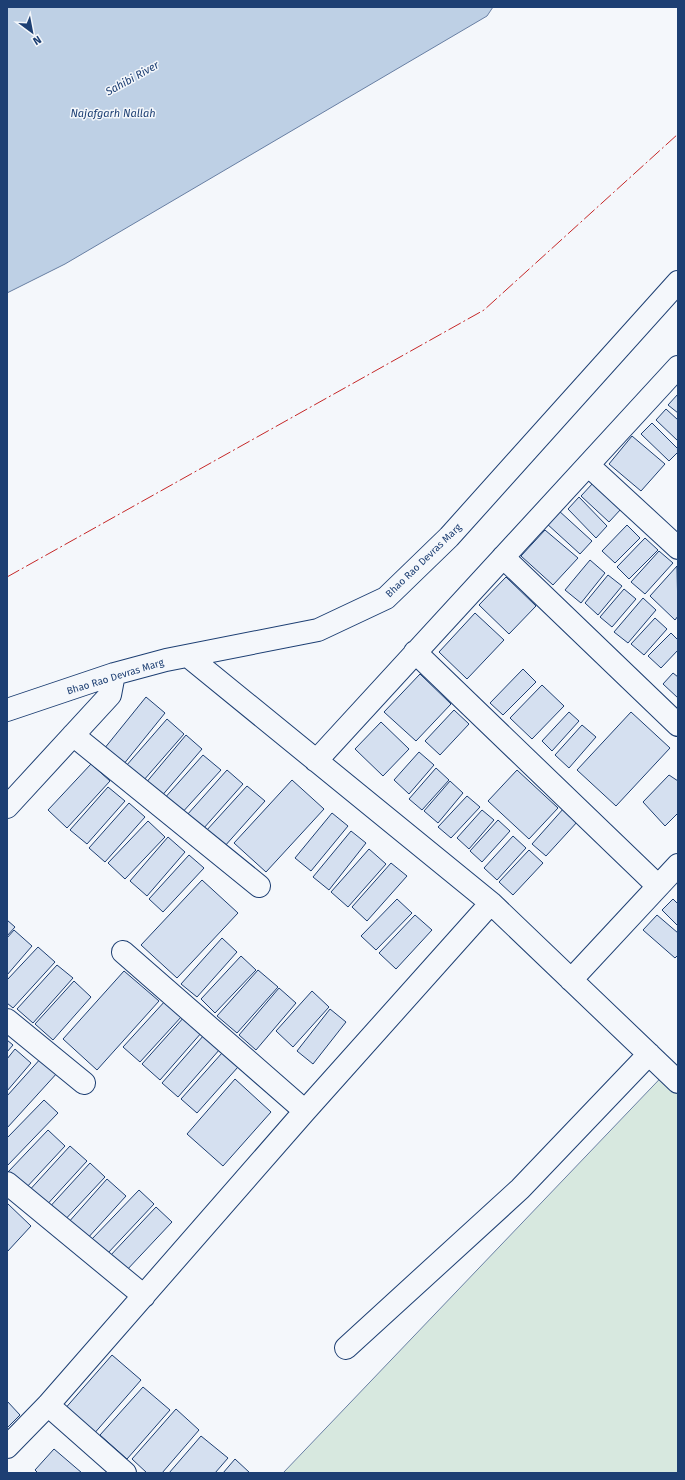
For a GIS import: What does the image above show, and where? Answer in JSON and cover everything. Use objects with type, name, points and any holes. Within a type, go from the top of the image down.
[{"type":"street","name":"Bhao Rao Devras Marg","points":[[7,710],[114,674],[166,660],[318,630],[386,598],[449,537],[678,282]]},
{"type":"street","points":[[316,760],[678,367]]},
{"type":"street","points":[[588,465],[678,548]]},
{"type":"street","points":[[503,557],[678,724]]},
{"type":"street","points":[[416,652],[658,886]]},
{"type":"street","points":[[188,656],[491,903],[649,1054],[676,1076]]},
{"type":"street","points":[[7,807],[110,695],[114,674]]},
{"type":"street","points":[[73,735],[259,886]]},
{"type":"street","points":[[571,980],[678,865]]},
{"type":"street","points":[[7,1447],[48,1404],[305,1111],[491,903]]},
{"type":"street","points":[[123,952],[305,1111]]},
{"type":"street","points":[[7,1020],[84,1083]]},
{"type":"street","points":[[346,1348],[520,1190],[649,1054]]},
{"type":"street","points":[[7,1183],[144,1296]]},
{"type":"street","points":[[48,1404],[114,1470]]},
{"type":"shaded area","points":[[674,1064],[678,1068],[678,1473],[283,1473]]},
{"type":"water","name":"Najafgarh Nallah","points":[[7,7],[493,7],[487,16],[65,264],[7,293]]},
{"type":"building","points":[[678,394],[678,413],[668,405]]},
{"type":"building","points":[[666,409],[678,420],[678,441],[656,420]]},
{"type":"building","points":[[652,423],[678,449],[678,452],[669,461],[641,434]]},
{"type":"building","points":[[632,436],[665,464],[641,491],[609,464]]},
{"type":"building","points":[[593,483],[621,509],[609,522],[581,496]]},
{"type":"building","points":[[579,497],[607,526],[596,538],[568,509]]},
{"type":"building","points":[[558,510],[592,541],[580,554],[546,523]]},
{"type":"building","points":[[627,525],[640,538],[615,563],[602,551]]},
{"type":"building","points":[[545,530],[578,558],[553,585],[521,556]]},
{"type":"building","points":[[645,538],[658,550],[629,579],[617,567]]},
{"type":"building","points":[[659,551],[673,563],[645,594],[631,582]]},
{"type":"building","points":[[590,560],[605,573],[581,603],[565,590]]},
{"type":"building","points":[[677,566],[678,616],[675,620],[650,596]]},
{"type":"building","points":[[608,575],[622,586],[598,615],[585,603]]},
{"type":"building","points":[[506,577],[536,606],[509,634],[479,605]]},
{"type":"building","points":[[624,589],[636,599],[612,627],[600,617]]},
{"type":"building","points":[[643,598],[656,610],[628,643],[614,632]]},
{"type":"building","points":[[475,613],[504,640],[467,679],[439,652]]},
{"type":"building","points":[[655,618],[667,629],[644,655],[631,644]]},
{"type":"building","points":[[671,633],[678,640],[678,650],[661,668],[648,656]]},
{"type":"building","points":[[523,669],[536,682],[503,715],[490,703]]},
{"type":"building","points":[[673,673],[678,677],[678,698],[663,684]]},
{"type":"building","points":[[420,674],[451,704],[416,741],[384,712]]},
{"type":"building","points":[[542,685],[564,706],[532,739],[510,718]]},
{"type":"building","points":[[146,697],[165,713],[123,765],[104,749]]},
{"type":"building","points":[[454,710],[469,724],[440,755],[425,741]]},
{"type":"building","points":[[569,712],[579,721],[552,751],[542,741]]},
{"type":"building","points":[[631,712],[670,748],[616,806],[577,770]]},
{"type":"building","points":[[167,719],[184,734],[143,781],[126,766]]},
{"type":"building","points":[[381,722],[409,749],[383,776],[355,749]]},
{"type":"building","points":[[582,725],[596,737],[569,768],[555,755]]},
{"type":"building","points":[[186,735],[202,749],[160,798],[145,784]]},
{"type":"building","points":[[419,752],[434,765],[409,794],[394,780]]},
{"type":"building","points":[[203,755],[221,770],[180,815],[163,800]]},
{"type":"building","points":[[91,764],[110,781],[67,828],[48,810]]},
{"type":"building","points":[[436,768],[449,780],[422,810],[409,799]]},
{"type":"building","points":[[227,770],[243,784],[203,829],[187,815]]},
{"type":"building","points":[[517,770],[558,808],[529,839],[488,801]]},
{"type":"building","points":[[669,775],[678,781],[678,813],[665,826],[643,802]]},
{"type":"building","points":[[292,780],[324,809],[266,872],[234,843]]},
{"type":"building","points":[[450,781],[463,793],[438,823],[424,811]]},
{"type":"building","points":[[247,786],[265,801],[224,847],[206,831]]},
{"type":"building","points":[[108,787],[125,801],[87,844],[70,830]]},
{"type":"building","points":[[467,796],[480,807],[451,838],[438,827]]},
{"type":"building","points":[[129,803],[145,817],[105,862],[89,848]]},
{"type":"building","points":[[564,808],[578,821],[546,856],[532,844]]},
{"type":"building","points":[[482,810],[494,820],[469,849],[457,838]]},
{"type":"building","points":[[332,813],[348,826],[311,871],[295,858]]},
{"type":"building","points":[[498,820],[510,831],[482,862],[470,851]]},
{"type":"building","points":[[148,821],[165,837],[125,879],[108,863]]},
{"type":"building","points":[[351,831],[366,843],[329,890],[313,877]]},
{"type":"building","points":[[513,836],[526,848],[497,880],[484,868]]},
{"type":"building","points":[[168,837],[185,852],[147,896],[130,881]]},
{"type":"building","points":[[369,849],[386,864],[348,907],[331,892]]},
{"type":"building","points":[[529,850],[543,863],[513,895],[499,882]]},
{"type":"building","points":[[189,855],[204,868],[163,912],[149,899]]},
{"type":"building","points":[[391,863],[407,876],[367,921],[352,907]]},
{"type":"building","points":[[202,880],[238,913],[177,978],[141,945]]},
{"type":"building","points":[[397,899],[412,913],[376,950],[361,936]]},
{"type":"building","points":[[673,899],[678,904],[678,926],[662,910]]},
{"type":"building","points":[[415,915],[432,930],[396,969],[379,953]]},
{"type":"building","points":[[657,915],[678,933],[678,955],[675,958],[643,930]]},
{"type":"building","points":[[7,920],[15,927],[7,936]]},
{"type":"building","points":[[14,930],[32,946],[7,975],[7,938]]},
{"type":"building","points":[[222,938],[237,952],[197,997],[181,984]]},
{"type":"building","points":[[38,947],[55,962],[13,1008],[7,1003],[7,980]]},
{"type":"building","points":[[241,956],[256,970],[215,1013],[201,999]]},
{"type":"building","points":[[57,965],[73,978],[33,1023],[17,1009]]},
{"type":"building","points":[[258,970],[278,987],[237,1033],[217,1016]]},
{"type":"building","points":[[124,971],[159,1001],[97,1070],[63,1039]]},
{"type":"building","points":[[74,981],[91,997],[53,1040],[35,1024]]},
{"type":"building","points":[[279,988],[296,1003],[256,1050],[239,1035]]},
{"type":"building","points":[[312,991],[329,1007],[293,1047],[276,1031]]},
{"type":"building","points":[[166,1000],[182,1016],[140,1062],[123,1047]]},
{"type":"building","points":[[330,1009],[346,1022],[313,1064],[297,1051]]},
{"type":"building","points":[[185,1016],[202,1032],[160,1080],[142,1064]]},
{"type":"building","points":[[204,1035],[220,1049],[178,1097],[162,1083]]},
{"type":"building","points":[[7,1040],[13,1045],[7,1052]]},
{"type":"building","points":[[15,1049],[31,1063],[7,1091],[7,1059]]},
{"type":"building","points":[[222,1053],[238,1067],[197,1113],[181,1099]]},
{"type":"building","points":[[42,1057],[58,1072],[7,1128],[7,1096]]},
{"type":"building","points":[[235,1079],[271,1112],[223,1166],[187,1134]]},
{"type":"building","points":[[44,1100],[58,1113],[7,1166],[7,1138]]},
{"type":"building","points":[[48,1130],[65,1146],[25,1189],[8,1172]]},
{"type":"building","points":[[70,1146],[87,1161],[43,1209],[26,1194]]},
{"type":"building","points":[[90,1163],[105,1177],[61,1224],[46,1211]]},
{"type":"building","points":[[107,1179],[126,1196],[86,1240],[67,1224]]},
{"type":"building","points":[[139,1190],[154,1204],[107,1254],[91,1240]]},
{"type":"building","points":[[7,1203],[31,1226],[7,1252]]},
{"type":"building","points":[[156,1207],[172,1222],[125,1272],[109,1257]]},
{"type":"building","points":[[112,1355],[141,1380],[92,1436],[63,1411]]},
{"type":"building","points":[[143,1387],[170,1410],[127,1459],[100,1435]]},
{"type":"building","points":[[7,1401],[20,1415],[7,1428]]},
{"type":"building","points":[[176,1409],[199,1430],[162,1473],[147,1473],[132,1459]]},
{"type":"building","points":[[201,1436],[228,1458],[215,1473],[169,1473]]},
{"type":"building","points":[[54,1449],[82,1473],[38,1473],[35,1470]]},
{"type":"building","points":[[235,1459],[250,1473],[223,1473]]},
{"type":"power","points":[[7,577],[484,310],[678,134]]},
{"type":"water label","name":"Sahibi River","points":[[132,78]]}]
